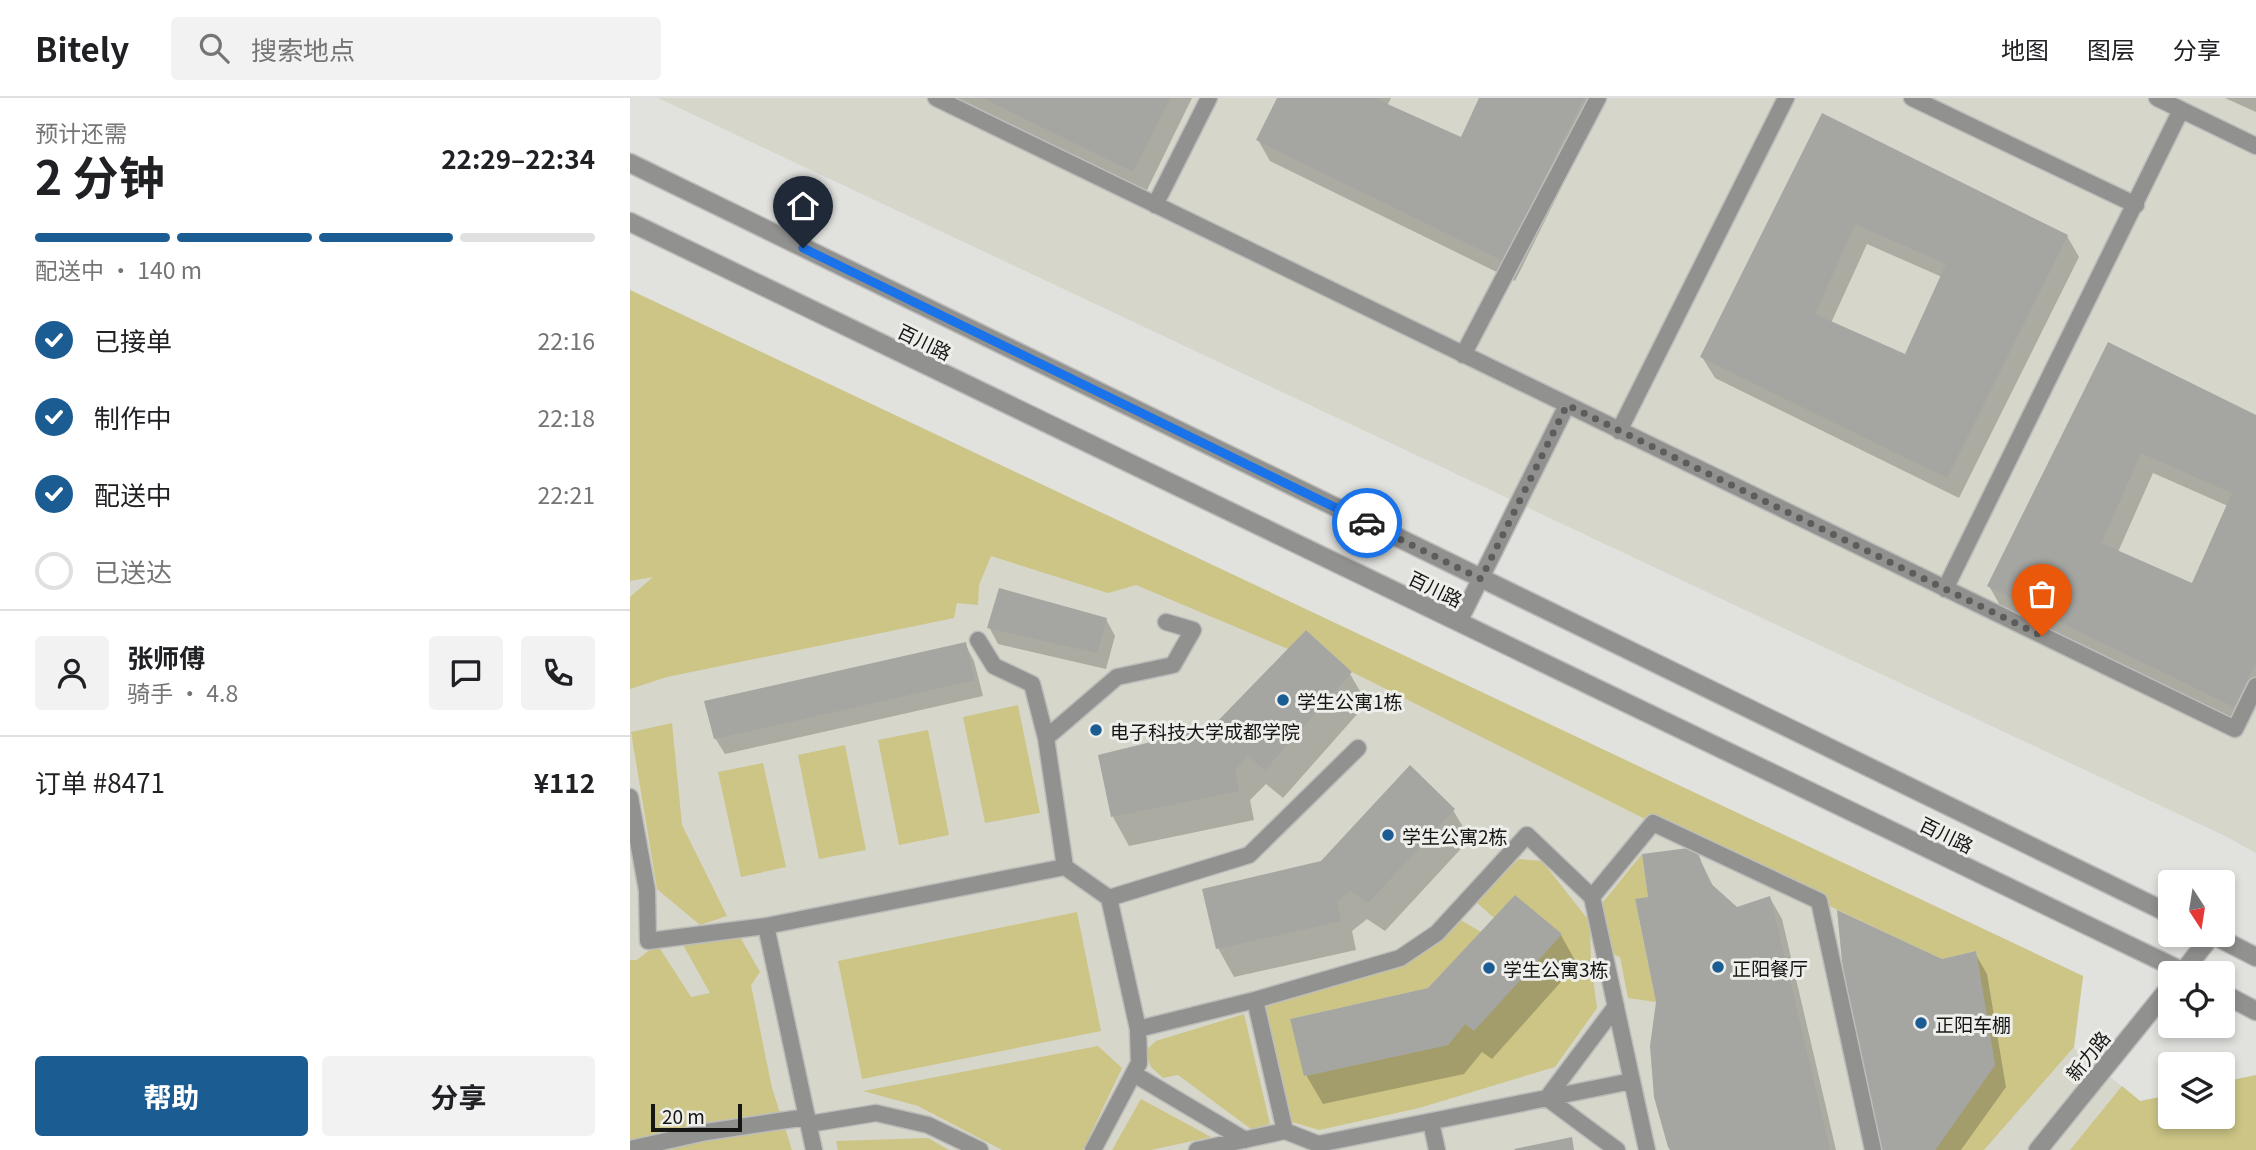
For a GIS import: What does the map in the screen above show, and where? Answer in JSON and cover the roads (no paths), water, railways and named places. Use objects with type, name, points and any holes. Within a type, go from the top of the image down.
[{"type":"street","name":"百川路","points":[[630,163],[2158,908]]},
{"type":"street","name":"百川路","points":[[630,222],[2158,961]]},
{"type":"street","points":[[2235,946],[2256,957]]},
{"type":"street","points":[[2192,961],[2203,947]]},
{"type":"street","points":[[2235,1000],[2256,1011]]},
{"type":"street","name":"新力路","points":[[2038,1150],[2158,1002]]},
{"type":"lane","points":[[936,98],[2235,729],[2256,686]]},
{"type":"lane","points":[[1154,205],[1209,98]]},
{"type":"lane","points":[[1463,355],[1598,98]]},
{"type":"lane","points":[[1619,431],[1786,98]]},
{"type":"lane","points":[[1912,98],[1937,104],[2136,205]]},
{"type":"lane","points":[[2157,98],[2256,146]]},
{"type":"lane","points":[[1945,589],[2182,110]]},
{"type":"lane","points":[[1459,622],[1567,405]]},
{"type":"lane","points":[[1046,738],[1116,677],[1173,665],[1193,630],[1166,622]]},
{"type":"lane","points":[[978,640],[994,666],[1032,684],[1046,738],[1065,867]]},
{"type":"lane","points":[[1109,898],[1249,855],[1357,748]]},
{"type":"lane","points":[[630,797],[647,890],[648,941],[766,926],[1065,867],[1109,898],[1138,1029],[1139,1063],[1093,1150]]},
{"type":"lane","points":[[1592,897],[1653,823],[1819,901],[1873,1150]]},
{"type":"lane","points":[[1138,1029],[1255,1000],[1400,958],[1437,933],[1527,835],[1592,897],[1647,1150]]},
{"type":"lane","points":[[766,926],[814,1150]]},
{"type":"lane","points":[[1255,1000],[1285,1131]]},
{"type":"lane","points":[[1547,1098],[1616,1006]]},
{"type":"lane","points":[[1134,1074],[1245,1140]]},
{"type":"lane","points":[[1197,1150],[1285,1131],[1318,1147],[1632,1082]]},
{"type":"lane","points":[[1547,1098],[1617,1150]]},
{"type":"lane","points":[[630,1149],[706,1132],[809,1125],[876,1113],[928,1125],[980,1150]]},
{"type":"lane","points":[[1431,1122],[1437,1150]]},
{"type":"place","name":"学生公寓1栋","points":[[1283,700]]},
{"type":"place","name":"电子科技大学成都学院","points":[[1096,730]]},
{"type":"place","name":"学生公寓2栋","points":[[1388,835]]},
{"type":"place","name":"正阳餐厅","points":[[1718,967]]},
{"type":"place","name":"学生公寓3栋","points":[[1489,968]]},
{"type":"place","name":"正阳车棚","points":[[1921,1023]]}]
